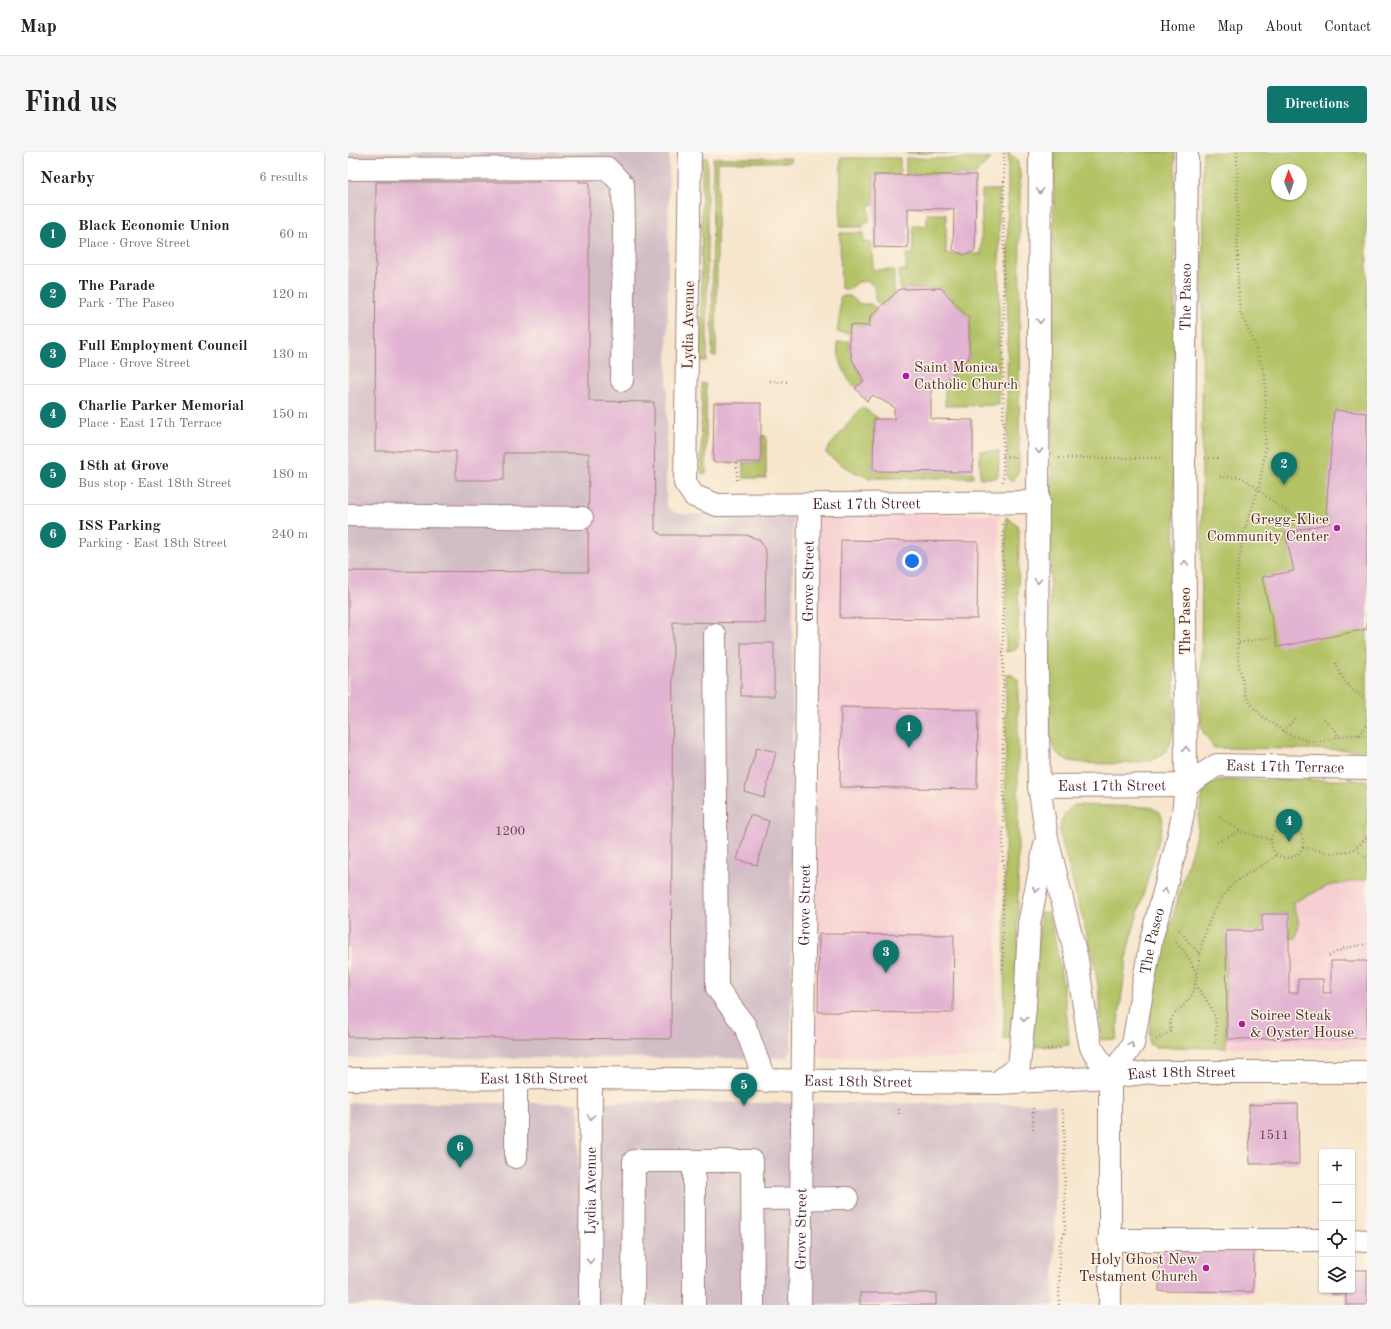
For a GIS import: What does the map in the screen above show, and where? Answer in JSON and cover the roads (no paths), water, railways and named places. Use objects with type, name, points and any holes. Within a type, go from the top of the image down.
[{"type":"main road","name":"Lydia Avenue","points":[[690,152],[685,483],[694,496]]},
{"type":"main road","points":[[1040,152],[1037,668],[1039,786],[1047,838],[1077,960],[1091,1047],[1110,1077],[1110,1305]]},
{"type":"main road","name":"The Paseo","points":[[1110,1077],[1133,1044],[1151,940],[1176,848],[1183,814],[1186,785],[1184,458],[1187,152]]},
{"type":"main road","points":[[348,169],[607,168],[623,185],[624,225],[622,380]]},
{"type":"main road","name":"East 17th Street","points":[[694,496],[717,504],[809,505],[1039,502]]},
{"type":"main road","name":"Grove Street","points":[[800,1305],[809,505]]},
{"type":"main road","points":[[348,514],[582,518]]},
{"type":"main road","points":[[715,635],[717,988],[745,1026],[765,1081]]},
{"type":"main road","name":"East 17th Terrace","points":[[1186,785],[1217,765],[1367,768]]},
{"type":"main road","name":"East 17th Street","points":[[1039,786],[1186,785]]},
{"type":"main road","points":[[997,1084],[1019,1066],[1025,1008],[1029,924],[1047,838]]},
{"type":"main road","name":"East 18th Street","points":[[348,1078],[591,1078],[997,1084],[1110,1077],[1152,1072],[1367,1072]]},
{"type":"main road","points":[[516,1078],[516,1157]]},
{"type":"main road","name":"Lydia Avenue","points":[[590,1305],[591,1078]]},
{"type":"main road","points":[[634,1305],[634,1161],[752,1161],[753,1305]]},
{"type":"main road","points":[[694,1161],[694,1305]]},
{"type":"main road","points":[[753,1199],[847,1198]]},
{"type":"main road","points":[[1110,1240],[1319,1240]]},
{"type":"main road","points":[[1355,1240],[1367,1240]]},
{"type":"place","name":"Saint Monica Catholic Church","points":[[906,376]]},
{"type":"place","name":"The Parade","points":[[1284,485]]},
{"type":"place","name":"Gregg-Klice Community Center","points":[[1337,528]]},
{"type":"place","name":"Black Economic Union","points":[[909,748]]},
{"type":"place","name":"Charlie Parker Memorial","points":[[1289,842]]},
{"type":"place","name":"Full Employment Council","points":[[886,973]]},
{"type":"place","name":"Soiree Steak & Oyster House","points":[[1242,1024]]},
{"type":"place","name":"18th at Grove","points":[[744,1106]]},
{"type":"place","name":"ISS Parking","points":[[460,1168]]},
{"type":"place","name":"Holy Ghost New Testament Church","points":[[1206,1268]]}]
